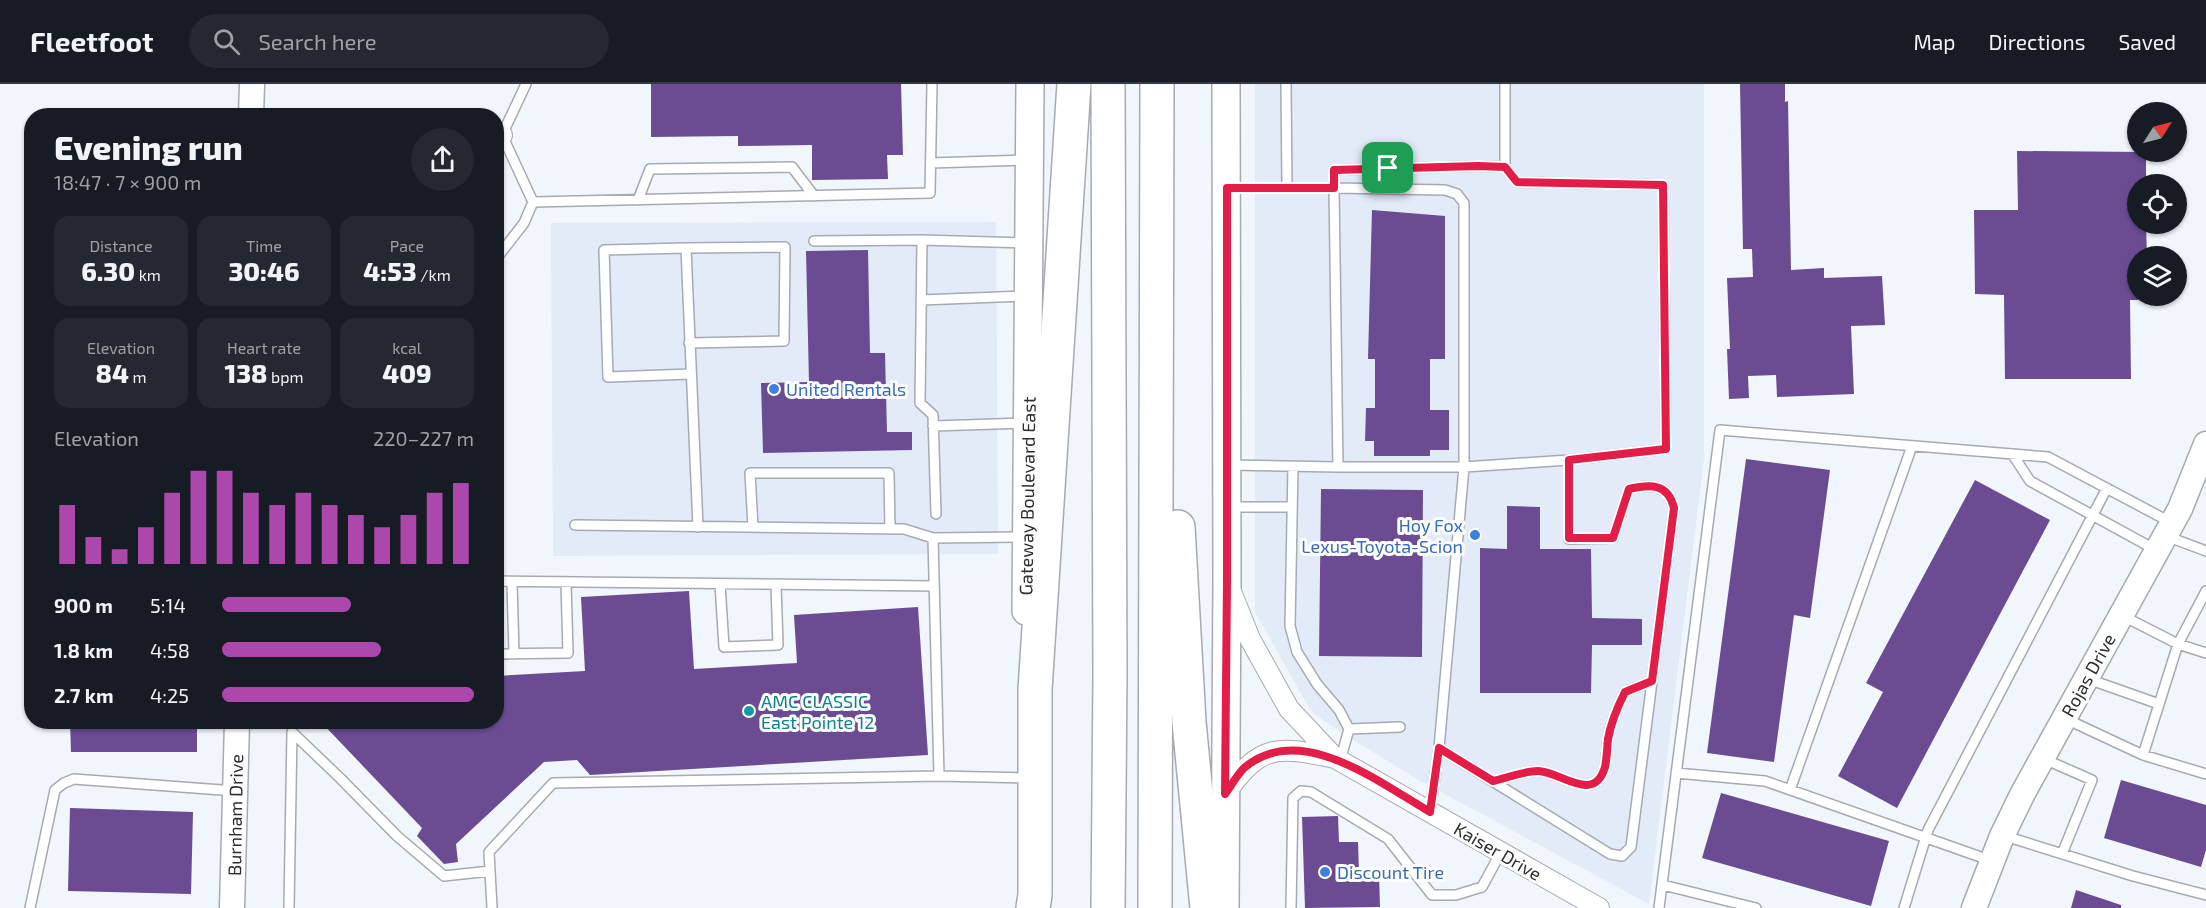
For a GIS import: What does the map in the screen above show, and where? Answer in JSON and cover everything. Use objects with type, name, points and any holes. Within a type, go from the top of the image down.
[{"type":"highway","points":[[1033,908],[1035,895],[1035,690],[1074,84]]},
{"type":"highway","points":[[1108,84],[1110,675],[1108,908]]},
{"type":"highway","points":[[1155,908],[1157,99]]},
{"type":"highway","points":[[1157,99],[1174,205],[1174,463],[1189,722],[1207,908]]},
{"type":"main road","name":"Gateway Boulevard East","points":[[1023,908],[1030,84]]},
{"type":"main road","points":[[1225,908],[1226,84]]},
{"type":"street","points":[[251,108],[252,84]]},
{"type":"street","name":"Rojas Drive","points":[[1974,908],[2002,836],[2042,758],[2165,536],[2205,453]]},
{"type":"street","name":"Kaiser Drive","points":[[1227,581],[1250,639],[1289,710],[1337,759],[1599,908]]},
{"type":"street","name":"Burnham Drive","points":[[232,908],[237,729]]},
{"type":"street","name":"Kaiser Drive","points":[[1225,794],[1242,770],[1269,753],[1298,750],[1337,759]]},
{"type":"lane","points":[[504,126],[526,84]]},
{"type":"lane","points":[[533,202],[930,193],[932,84]]},
{"type":"lane","points":[[1286,84],[1287,188]]},
{"type":"lane","points":[[1227,465],[1464,467],[1569,460],[1666,449],[1663,185],[1517,182],[1505,167],[1506,84]]},
{"type":"lane","points":[[504,145],[533,202]]},
{"type":"lane","points":[[931,163],[1030,160]]},
{"type":"lane","points":[[638,200],[650,169],[792,167],[814,196]]},
{"type":"lane","points":[[1338,467],[1334,170],[1505,167]]},
{"type":"lane","points":[[1227,188],[1445,190],[1457,194],[1464,203],[1464,467],[1439,748],[1430,812]]},
{"type":"lane","points":[[504,249],[524,223],[533,202]]},
{"type":"lane","points":[[922,240],[920,403],[933,415],[936,514]]},
{"type":"lane","points":[[814,241],[922,240],[1029,243]]},
{"type":"lane","points":[[689,343],[784,341],[785,247],[604,250],[608,377],[691,374]]},
{"type":"lane","points":[[686,248],[699,527]]},
{"type":"lane","points":[[921,300],[1029,296]]},
{"type":"lane","points":[[933,426],[1027,423]]},
{"type":"lane","points":[[1659,908],[1720,430],[2048,457],[2107,488],[2165,536]]},
{"type":"lane","points":[[1790,790],[1911,446]]},
{"type":"lane","points":[[2013,455],[2030,481],[2093,516],[2165,536],[2206,551]]},
{"type":"lane","points":[[1439,748],[1610,854],[1622,856],[1630,847],[1674,508],[1671,496],[1661,488],[1643,486],[1629,489],[1613,538],[1569,538],[1569,460]]},
{"type":"lane","points":[[1293,466],[1290,626],[1297,652],[1317,684],[1340,710],[1349,729],[1337,759]]},
{"type":"lane","points":[[753,527],[750,473],[889,473],[890,529]]},
{"type":"lane","points":[[1904,908],[1926,837],[2107,488]]},
{"type":"lane","points":[[1227,507],[1292,507]]},
{"type":"lane","points":[[575,525],[904,529],[933,538],[1026,537]]},
{"type":"lane","points":[[933,538],[939,776]]},
{"type":"lane","points":[[504,582],[933,586]]},
{"type":"lane","points":[[512,582],[514,654]]},
{"type":"lane","points":[[504,654],[568,653],[566,582]]},
{"type":"lane","points":[[720,584],[724,646],[778,645],[776,585]]},
{"type":"lane","points":[[2143,755],[2178,644],[2206,591]]},
{"type":"lane","points":[[2121,615],[2178,644],[2206,653]]},
{"type":"lane","points":[[2086,678],[2159,704]]},
{"type":"lane","points":[[1493,781],[1539,771],[1556,775],[1576,785],[1590,785],[1600,777],[1605,767],[1613,715],[1625,692],[1652,681]]},
{"type":"lane","points":[[2064,718],[2143,755],[2206,774]]},
{"type":"lane","points":[[1349,729],[1400,727]]},
{"type":"lane","points":[[289,908],[291,729]]},
{"type":"lane","points":[[292,732],[397,836],[444,876],[490,871]]},
{"type":"lane","points":[[2042,758],[2092,780],[2062,854]]},
{"type":"lane","points":[[1676,773],[1765,781],[1992,861]]},
{"type":"lane","points":[[492,908],[489,852],[553,783],[939,776],[1024,778]]},
{"type":"lane","points":[[30,908],[56,790],[64,783],[74,779],[235,791]]},
{"type":"lane","points":[[1291,908],[1293,798],[1301,791],[1311,792],[1388,839],[1432,895],[1456,895],[1482,887],[1501,852]]},
{"type":"lane","points":[[2002,836],[2206,895]]},
{"type":"lane","points":[[1663,885],[1756,908]]},
{"type":"shaded area","name":"Hoy Fox Lexus-Toyota-Scion","points":[[1255,84],[1704,84],[1704,458],[1649,904],[1415,778],[1334,728],[1311,711],[1255,612]]},
{"type":"shaded area","name":"United Rentals","points":[[996,222],[998,554],[553,556],[551,223]]},
{"type":"building","points":[[651,84],[901,84],[903,155],[887,155],[888,179],[812,180],[812,145],[738,146],[738,136],[651,137]]},
{"type":"building","points":[[1740,84],[1785,84],[1785,102],[1788,101],[1791,270],[1824,268],[1824,278],[1882,276],[1885,325],[1851,326],[1854,394],[1777,397],[1776,375],[1748,376],[1749,398],[1729,399],[1727,349],[1730,349],[1727,278],[1753,277],[1752,249],[1743,249]]},
{"type":"building","points":[[2017,151],[2127,152],[2127,162],[2146,162],[2146,174],[2127,174],[2127,234],[2146,234],[2147,246],[2127,246],[2127,306],[2130,306],[2131,379],[2005,379],[2004,295],[1975,294],[1974,210],[2018,210]]},
{"type":"building","points":[[1372,210],[1445,216],[1445,359],[1430,359],[1430,410],[1449,410],[1449,450],[1430,450],[1430,456],[1374,456],[1374,441],[1365,441],[1366,408],[1375,408],[1375,359],[1368,359]]},
{"type":"building","points":[[868,250],[870,353],[885,353],[887,432],[912,432],[912,450],[763,453],[761,383],[809,382],[806,251]]},
{"type":"building","points":[[1746,459],[1830,470],[1810,618],[1794,615],[1774,762],[1707,753]]},
{"type":"building","points":[[1975,480],[2050,520],[1897,808],[1838,776],[1883,692],[1866,683]]},
{"type":"building","points":[[1321,489],[1423,490],[1422,657],[1319,656]]},
{"type":"building","points":[[1507,506],[1540,507],[1540,549],[1591,549],[1592,618],[1642,619],[1642,645],[1592,645],[1591,693],[1480,693],[1480,548],[1507,549]]},
{"type":"building","points":[[689,591],[694,669],[797,663],[794,615],[918,607],[928,755],[590,775],[577,760],[544,762],[456,844],[458,862],[444,864],[417,836],[422,828],[328,729],[504,729],[504,676],[585,671],[581,597]]},
{"type":"building","points":[[70,729],[197,729],[197,752],[71,752]]},
{"type":"building","points":[[2121,780],[2206,805],[2206,850],[2201,867],[2104,838]]},
{"type":"building","points":[[1721,793],[1889,841],[1871,906],[1702,858]]},
{"type":"building","points":[[70,808],[193,812],[191,894],[68,891]]},
{"type":"building","points":[[1338,816],[1339,842],[1358,842],[1359,873],[1379,873],[1380,907],[1305,908],[1302,817]]},
{"type":"building","points":[[2076,890],[2121,905],[2121,908],[2071,908]]},
{"type":"place","name":"United Rentals","points":[[774,389]]},
{"type":"place","name":"Hoy Fox Lexus-Toyota-Scion","points":[[1475,535]]},
{"type":"place","name":"AMC CLASSIC East Pointe 12","points":[[749,711]]},
{"type":"place","name":"Discount Tire","points":[[1325,872]]},
{"type":"route","points":[[1505,167],[1517,182],[1663,185],[1666,449],[1569,460],[1569,538],[1613,538],[1629,489],[1643,486],[1661,488],[1671,496],[1674,508],[1652,681],[1625,692],[1613,715],[1605,767],[1600,777],[1590,785],[1576,785],[1556,775],[1539,771],[1493,781],[1439,748],[1430,812],[1335,758],[1298,750],[1280,750],[1258,758],[1242,770],[1225,794],[1227,188],[1334,188],[1334,170],[1388,168],[1505,167]]}]
